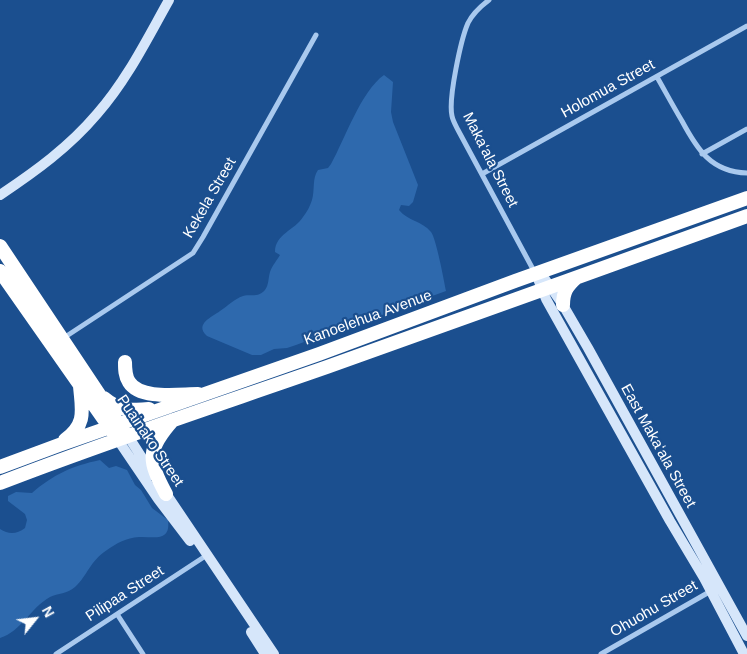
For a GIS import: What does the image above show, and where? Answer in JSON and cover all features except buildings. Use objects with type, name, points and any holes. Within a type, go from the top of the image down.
[{"type":"highway","name":"Kanoelehua Avenue","points":[[0,467],[747,198]]},
{"type":"highway","points":[[0,483],[747,216]]},
{"type":"highway","name":"Puainako Street","points":[[0,246],[57,342],[80,385],[115,426]]},
{"type":"highway","name":"Puainako Street","points":[[0,271],[95,389],[123,438]]},
{"type":"highway","points":[[563,305],[563,295],[577,277]]},
{"type":"highway","points":[[125,362],[129,382],[140,392],[152,394],[206,394]]},
{"type":"highway","points":[[59,445],[73,434],[81,422],[80,385]]},
{"type":"highway","points":[[95,389],[106,400],[126,410],[137,411],[179,404]]},
{"type":"highway","points":[[166,494],[154,472],[152,456],[157,441],[173,420]]},
{"type":"street","points":[[0,203],[69,144],[98,113],[135,60],[169,0]]},
{"type":"street","name":"Maka‘ala Street","points":[[489,0],[478,8],[468,22],[451,98],[452,115],[458,130],[538,273]]},
{"type":"street","name":"Holomua Street","points":[[482,174],[747,26]]},
{"type":"street","name":"Kekela Street","points":[[57,342],[193,253],[316,35]]},
{"type":"street","points":[[657,76],[702,154],[725,169],[747,173]]},
{"type":"street","points":[[702,154],[747,128]]},
{"type":"street","points":[[0,195],[35,172]]},
{"type":"street","name":"East Makaʻala Street","points":[[538,273],[573,349],[670,521],[747,636]]},
{"type":"street","name":"East Makaʻala Street","points":[[546,288],[563,305],[715,589],[744,654]]},
{"type":"street","name":"Puainako Street","points":[[123,438],[166,494],[265,654]]},
{"type":"street","name":"Puainako Street","points":[[123,438],[158,499],[205,556],[274,654]]},
{"type":"street","name":"Pilipaa Street","points":[[56,654],[205,556]]},
{"type":"street","name":"Ohuohu Street","points":[[601,654],[715,589]]},
{"type":"street","points":[[117,614],[143,654]]},
{"type":"shaded area","points":[[384,75],[393,82],[391,112],[393,122],[418,185],[413,202],[409,206],[401,205],[399,210],[431,232],[446,291],[409,302],[394,308],[387,314],[371,317],[296,345],[274,349],[261,355],[252,355],[207,336],[202,328],[209,318],[240,297],[257,295],[265,290],[271,270],[280,255],[275,252],[278,241],[306,213],[312,200],[316,173],[318,170],[328,168],[331,164],[368,92]]},
{"type":"shaded area","points":[[100,460],[109,468],[116,466],[127,470],[135,485],[141,490],[152,508],[168,520],[167,532],[160,537],[130,538],[111,547],[96,559],[75,587],[50,597],[8,635],[0,638],[0,529],[10,533],[19,532],[25,528],[27,520],[25,514],[8,501],[8,496],[16,492],[32,493],[64,472]]}]
